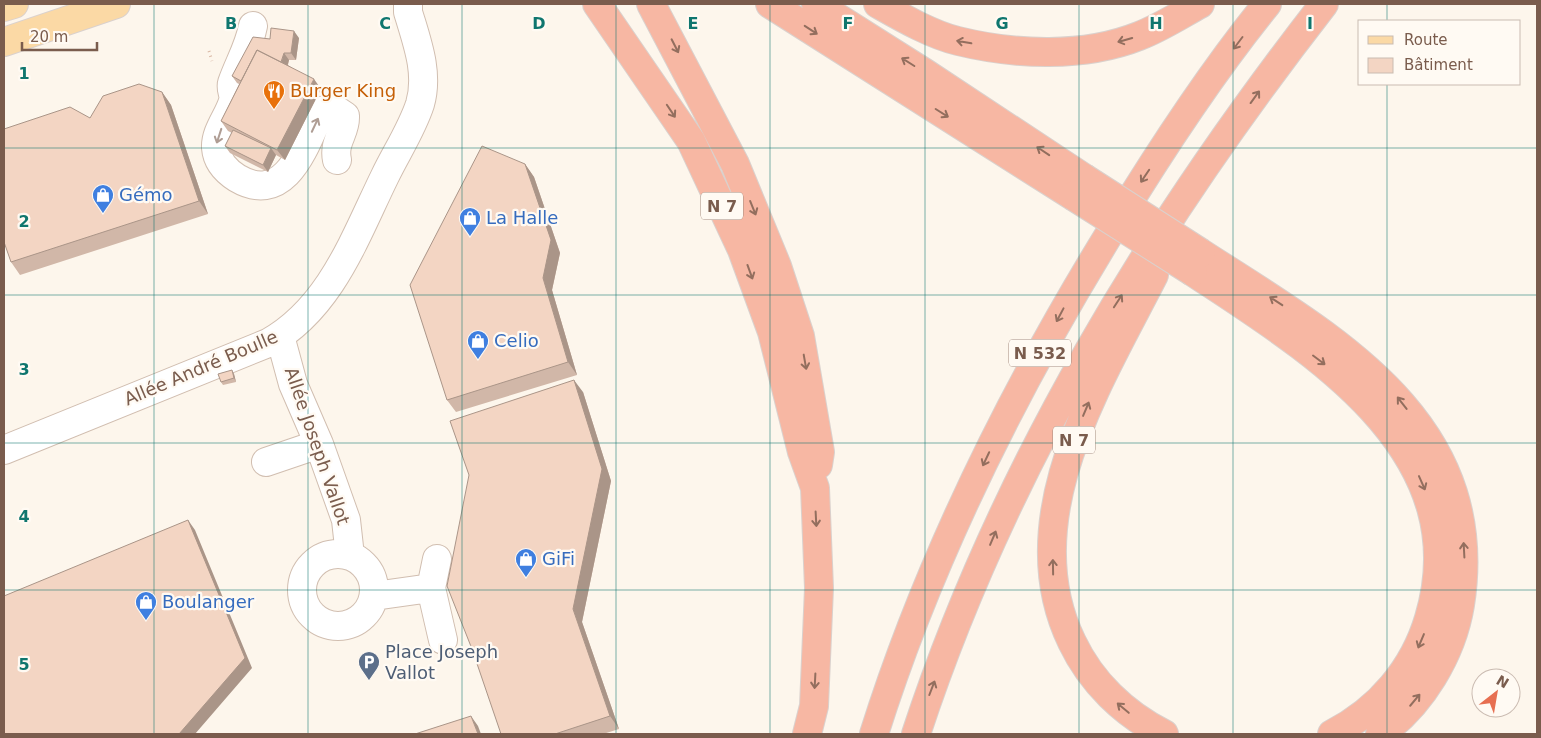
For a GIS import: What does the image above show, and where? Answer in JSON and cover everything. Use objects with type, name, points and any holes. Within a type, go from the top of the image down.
[{"type":"highway","name":"N 7","points":[[597,4],[615,27],[691,141],[742,250],[772,332],[802,452],[814,488]]},
{"type":"highway","name":"N 7","points":[[651,4],[735,164],[777,266],[800,336],[820,452],[814,488],[819,588],[814,706],[808,734]]},
{"type":"highway","points":[[770,4],[1078,187],[1197,262],[1307,322],[1346,350],[1398,398],[1420,428],[1437,456],[1451,488],[1462,524],[1465,553],[1464,583],[1459,615],[1440,666],[1404,713],[1380,734]]},
{"type":"highway","points":[[816,4],[926,73],[1078,187]]},
{"type":"highway","points":[[878,4],[956,41],[1007,49],[1054,51],[1096,48],[1139,36],[1200,4]]},
{"type":"highway","name":"N 532","points":[[874,734],[913,624],[952,530],[996,437],[1066,305],[1168,141],[1267,4]]},
{"type":"highway","name":"N 532","points":[[916,734],[964,607],[1001,520],[1043,431],[1089,347],[1225,135],[1324,4]]},
{"type":"highway","name":"N 7","points":[[1164,734],[1126,711],[1109,695],[1080,659],[1069,636],[1055,595],[1052,570],[1056,509],[1071,450],[1086,408],[1225,135]]},
{"type":"highway","points":[[1197,262],[1326,365],[1364,399],[1403,449],[1422,482],[1432,510],[1437,537],[1438,569],[1434,602],[1416,651],[1403,673],[1381,699],[1354,723],[1332,734]]},
{"type":"main road","points":[[4,7],[14,4]]},
{"type":"main road","points":[[4,42],[116,4]]},
{"type":"street","name":"Allée André Boulle","points":[[4,450],[280,336],[310,312],[334,281],[420,104],[423,59],[405,6]]},
{"type":"street","points":[[253,26],[249,45],[231,85],[234,99],[217,141],[218,156],[223,167],[245,182],[259,186],[280,181],[292,170],[321,111],[333,108],[345,116],[343,128],[334,149],[337,160]]},
{"type":"street","name":"Allée Joseph Vallot","points":[[280,336],[294,384],[319,444],[346,520],[350,556]]},
{"type":"street","points":[[266,462],[319,444]]},
{"type":"street","points":[[338,554],[350,556],[361,562],[369,572],[374,584],[374,596],[370,608],[362,618],[352,624],[342,626],[321,622],[306,608],[302,596],[302,584],[311,567],[326,556],[338,554]]},
{"type":"street","points":[[436,560],[431,588],[443,640]]},
{"type":"street","points":[[374,596],[431,588]]},
{"type":"building","points":[[271,28],[294,31],[291,53],[284,53],[281,62],[257,50],[241,81],[232,76],[253,37],[270,39]]},
{"type":"building","name":"Burger King","points":[[257,50],[314,79],[277,150],[221,121]]},
{"type":"building","points":[[139,84],[162,92],[199,201],[11,262],[4,242],[4,129],[70,107],[90,118],[103,96]]},
{"type":"building","points":[[233,130],[271,148],[263,165],[225,146]]},
{"type":"building","points":[[482,146],[525,164],[551,240],[543,278],[568,362],[447,400],[410,285]]},
{"type":"building","points":[[232,370],[234,378],[221,382],[218,374]]},
{"type":"building","name":"GiFi","points":[[574,380],[602,469],[573,609],[610,716],[555,734],[501,734],[472,649],[447,586],[469,475],[450,421]]},
{"type":"building","points":[[188,520],[245,658],[179,734],[4,734],[4,596]]},
{"type":"building","points":[[471,716],[478,734],[415,734]]},
{"type":"place","name":"Burger King","points":[[274,110]]},
{"type":"place","name":"Gémo","points":[[103,214]]},
{"type":"place","name":"La Halle","points":[[470,237]]},
{"type":"place","name":"Celio","points":[[478,360]]},
{"type":"place","name":"GiFi","points":[[526,578]]},
{"type":"place","name":"Boulanger","points":[[146,621]]},
{"type":"place","name":"Place Joseph Vallot","points":[[369,681]]}]
